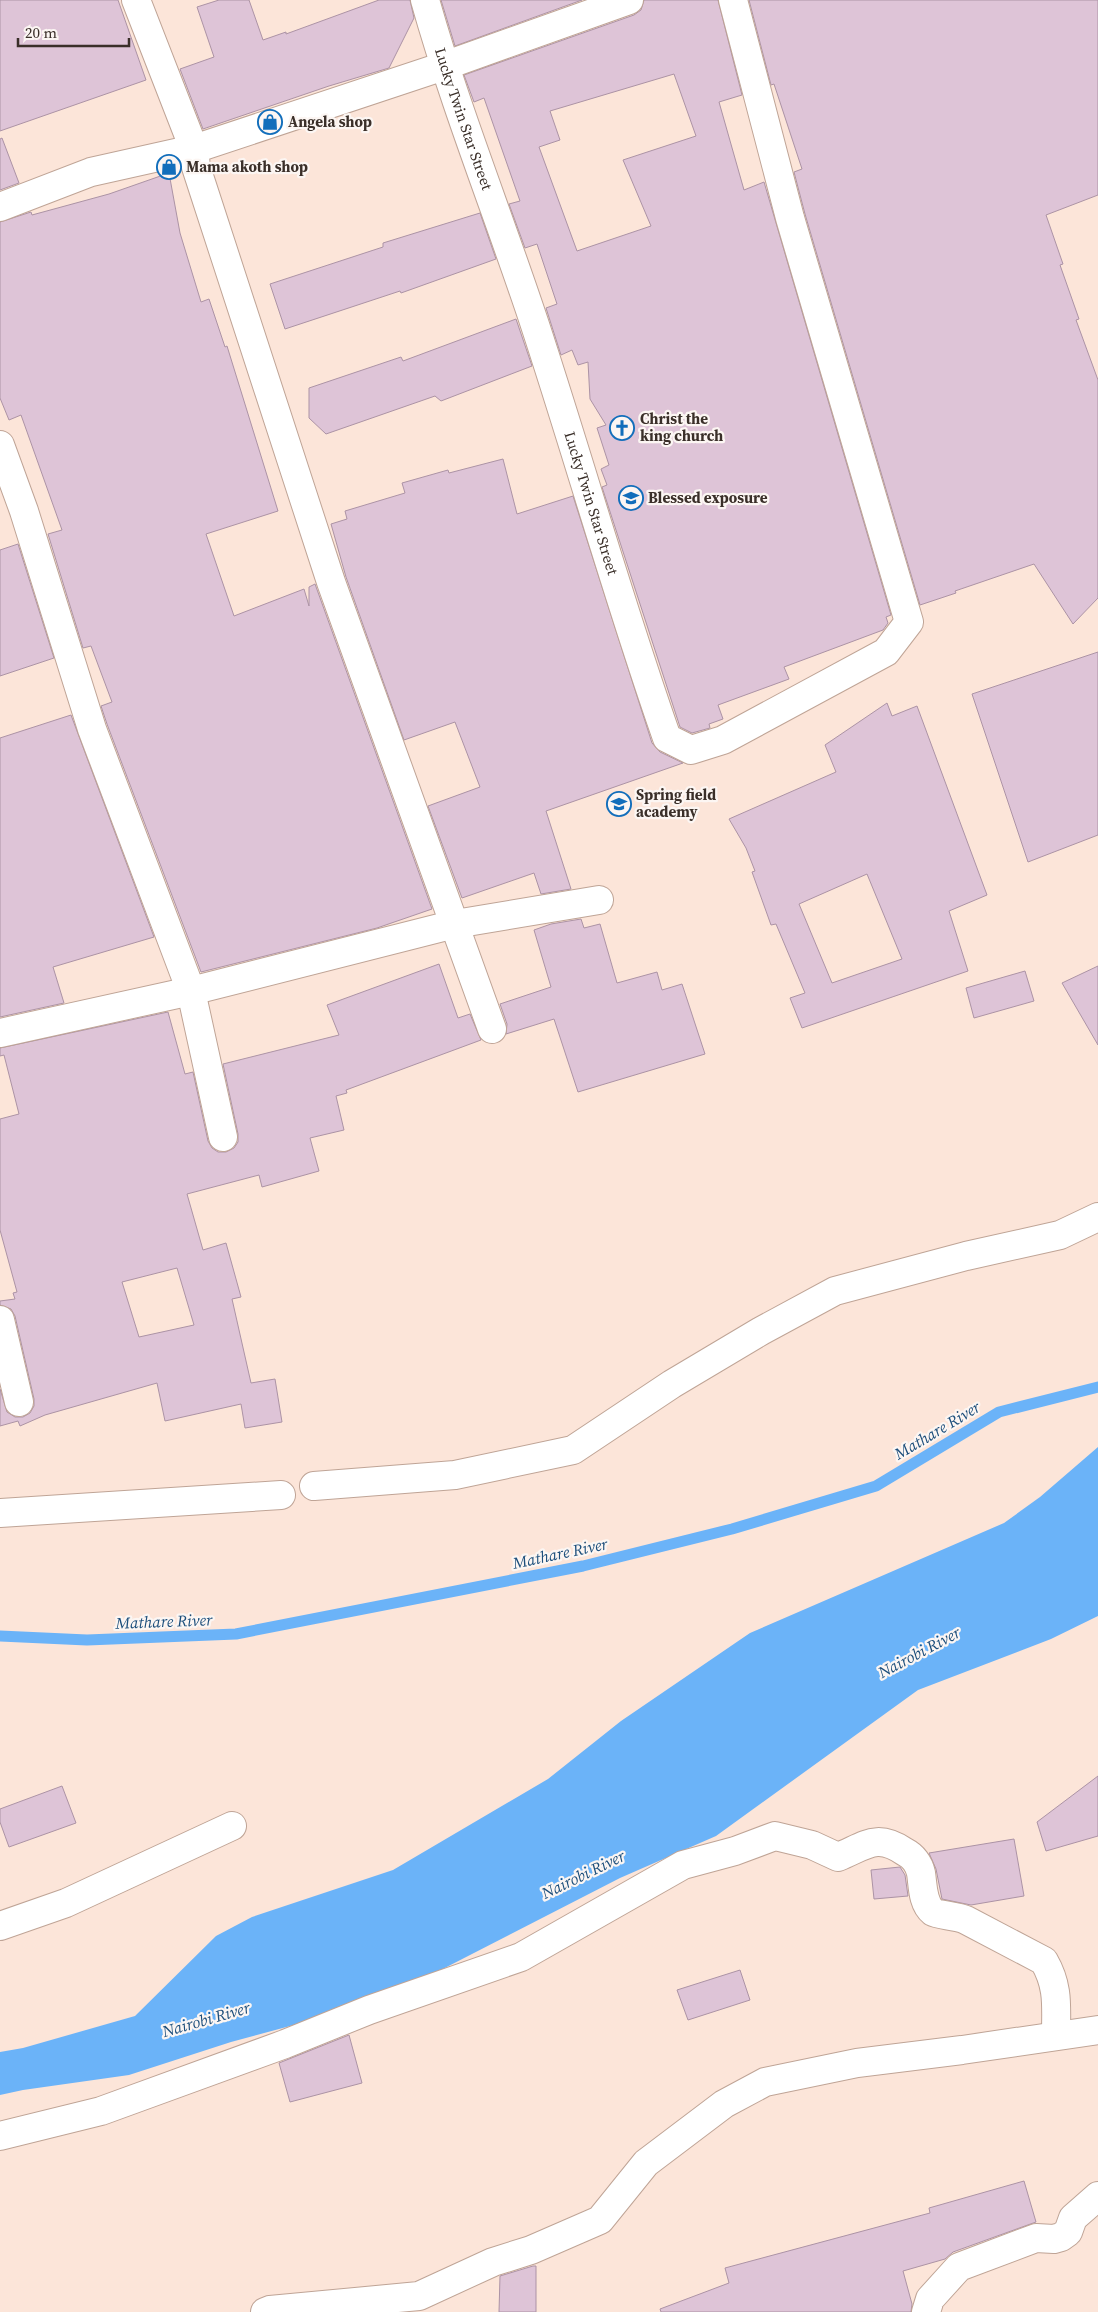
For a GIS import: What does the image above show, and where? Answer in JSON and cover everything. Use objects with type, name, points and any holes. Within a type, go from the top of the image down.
[{"type":"street","points":[[136,0],[194,149],[196,167],[331,582],[492,1029]]},
{"type":"street","name":"Lucky Twin Star Street","points":[[425,0],[444,66],[510,248],[572,440],[643,671],[667,738],[691,750],[723,740],[886,652],[909,622],[790,218],[733,0]]},
{"type":"street","points":[[0,207],[91,172],[194,149],[444,66],[629,0]]},
{"type":"street","points":[[0,445],[24,511],[92,729],[191,991],[223,1137]]},
{"type":"street","points":[[0,1033],[191,991],[455,924],[599,900]]},
{"type":"street","points":[[314,1486],[456,1475],[573,1450],[680,1379],[761,1331],[835,1291],[966,1256],[1060,1235],[1098,1217]]},
{"type":"street","points":[[0,1320],[19,1402]]},
{"type":"street","points":[[0,1513],[282,1495]]},
{"type":"street","points":[[0,1926],[66,1903],[232,1826]]},
{"type":"street","points":[[0,2136],[101,2111],[285,2044],[369,2010],[521,1957],[683,1865],[735,1851],[775,1836],[812,1846],[838,1857],[878,1840],[890,1842],[909,1854],[920,1870],[926,1902],[932,1911],[937,1914],[955,1915],[1044,1961],[1051,1973],[1056,1990],[1056,2035]]},
{"type":"street","points":[[265,2312],[419,2296],[493,2262],[531,2250],[600,2220],[646,2163],[724,2104],[765,2082],[857,2063],[1098,2030]]},
{"type":"street","points":[[926,2312],[930,2299],[959,2267],[1036,2238],[1054,2239],[1061,2237],[1068,2232],[1073,2218],[1098,2196]]},
{"type":"water","name":"Nairobi River","points":[[1098,1447],[1098,1616],[1051,1639],[918,1690],[716,1836],[620,1878],[433,1974],[327,2016],[231,2042],[129,2075],[0,2095],[0,2052],[23,2048],[135,2016],[216,1936],[252,1917],[393,1870],[548,1779],[621,1721],[750,1633],[1004,1523],[1040,1497]]},
{"type":"building","points":[[0,0],[118,0],[146,80],[0,131]]},
{"type":"building","points":[[219,0],[249,0],[263,40],[286,32],[286,34],[379,0],[410,0],[414,18],[389,68],[329,86],[203,129],[180,69],[214,57],[197,7]]},
{"type":"building","points":[[441,0],[582,0],[455,46]]},
{"type":"building","points":[[644,0],[718,0],[742,95],[719,102],[744,190],[764,182],[891,615],[886,617],[888,623],[883,630],[784,667],[789,679],[718,705],[723,719],[709,724],[710,728],[692,733],[680,727],[602,487],[607,485],[601,469],[609,465],[597,428],[606,425],[590,399],[588,362],[578,365],[572,350],[561,355],[546,308],[557,304],[537,244],[525,248],[509,204],[520,201],[484,98],[474,102],[464,75],[634,15],[641,10]],"holes":[[[674,74],[696,136],[623,160],[651,226],[577,251],[539,147],[560,140],[550,111]]]},
{"type":"building","points":[[749,0],[1098,0],[1098,195],[1046,215],[1063,264],[1060,265],[1079,319],[1076,320],[1098,380],[1098,598],[1073,624],[1034,564],[920,605],[805,214],[794,172],[802,169],[774,84],[771,85]]},
{"type":"building","points":[[2,138],[19,183],[0,190],[0,139]]},
{"type":"building","points":[[169,173],[180,233],[201,302],[209,299],[225,347],[227,346],[278,511],[206,534],[234,616],[304,589],[309,606],[309,587],[315,584],[432,909],[377,928],[201,972],[101,706],[112,702],[91,646],[83,648],[48,534],[62,530],[21,415],[9,420],[0,398],[0,222],[31,212],[32,215],[109,194]]},
{"type":"building","points":[[480,213],[496,259],[401,293],[400,291],[285,329],[270,284],[383,247],[383,243]]},
{"type":"building","points":[[516,319],[532,366],[441,401],[435,396],[326,434],[309,418],[309,388],[401,357],[403,361]]},
{"type":"building","points":[[503,459],[517,514],[573,496],[652,743],[660,752],[683,763],[546,811],[571,889],[541,894],[534,873],[462,898],[428,806],[480,787],[455,722],[404,740],[346,577],[331,524],[347,519],[345,511],[405,493],[402,483],[448,470],[449,473]]},
{"type":"building","points":[[18,544],[54,658],[0,676],[0,550]]},
{"type":"building","points":[[1098,652],[1098,835],[1028,862],[972,694]]},
{"type":"building","points":[[887,703],[892,716],[917,706],[987,895],[949,911],[968,971],[802,1028],[790,998],[805,993],[776,924],[771,925],[752,872],[755,871],[746,848],[729,819],[836,772],[825,745]],"holes":[[[867,874],[902,959],[832,983],[799,904]]]},
{"type":"building","points":[[71,715],[154,937],[53,967],[64,1003],[0,1017],[0,738]]},
{"type":"building","points":[[581,919],[584,928],[600,924],[617,983],[657,972],[662,990],[682,984],[705,1054],[578,1092],[554,1019],[506,1034],[507,1024],[500,1004],[551,987],[534,930],[551,924]]},
{"type":"building","points":[[439,964],[458,1018],[470,1014],[481,1040],[346,1090],[347,1093],[336,1096],[344,1130],[310,1138],[319,1171],[262,1187],[259,1175],[187,1194],[203,1250],[226,1243],[241,1297],[232,1299],[251,1383],[275,1379],[282,1422],[245,1428],[241,1404],[165,1421],[157,1383],[45,1415],[20,1426],[18,1421],[0,1426],[0,1389],[7,1412],[15,1417],[23,1417],[30,1413],[34,1406],[34,1399],[15,1316],[11,1309],[0,1305],[0,1301],[15,1299],[13,1293],[17,1292],[0,1230],[0,1119],[19,1114],[4,1055],[0,1056],[0,1048],[168,1012],[185,1074],[193,1072],[208,1141],[212,1148],[218,1152],[226,1152],[234,1148],[238,1142],[238,1134],[223,1064],[339,1035],[327,1005]],"holes":[[[177,1268],[194,1325],[139,1337],[122,1282]]]},
{"type":"building","points":[[1098,966],[1098,1045],[1062,983]]},
{"type":"building","points":[[1025,971],[1034,1001],[974,1018],[966,988]]},
{"type":"building","points":[[1098,1776],[1098,1836],[1046,1851],[1037,1822]]},
{"type":"building","points":[[62,1786],[76,1823],[9,1847],[0,1822],[0,1809]]},
{"type":"building","points":[[1014,1839],[1024,1896],[971,1905],[942,1899],[936,1869],[929,1853]]},
{"type":"building","points":[[900,1867],[905,1875],[908,1896],[874,1899],[871,1870]]},
{"type":"building","points":[[740,1970],[750,2000],[688,2020],[677,1990]]},
{"type":"building","points":[[349,2035],[362,2083],[290,2102],[279,2063]]},
{"type":"building","points":[[1024,2181],[1036,2222],[953,2252],[945,2259],[903,2271],[912,2304],[911,2312],[661,2312],[660,2309],[729,2283],[725,2268],[930,2213],[929,2208]]},
{"type":"building","points":[[536,2266],[536,2312],[499,2312],[500,2276]]},
{"type":"waterway","name":"Mathare River","points":[[0,1636],[87,1640],[236,1634],[583,1566],[732,1529],[876,1486],[999,1412],[1098,1387]]},
{"type":"place","name":"Angela shop","points":[[270,122]]},
{"type":"place","name":"Mama akoth shop","points":[[169,167]]},
{"type":"place","name":"Christ the king church","points":[[622,428]]},
{"type":"place","name":"Blessed exposure","points":[[631,498]]},
{"type":"place","name":"Spring field academy","points":[[619,804]]}]
